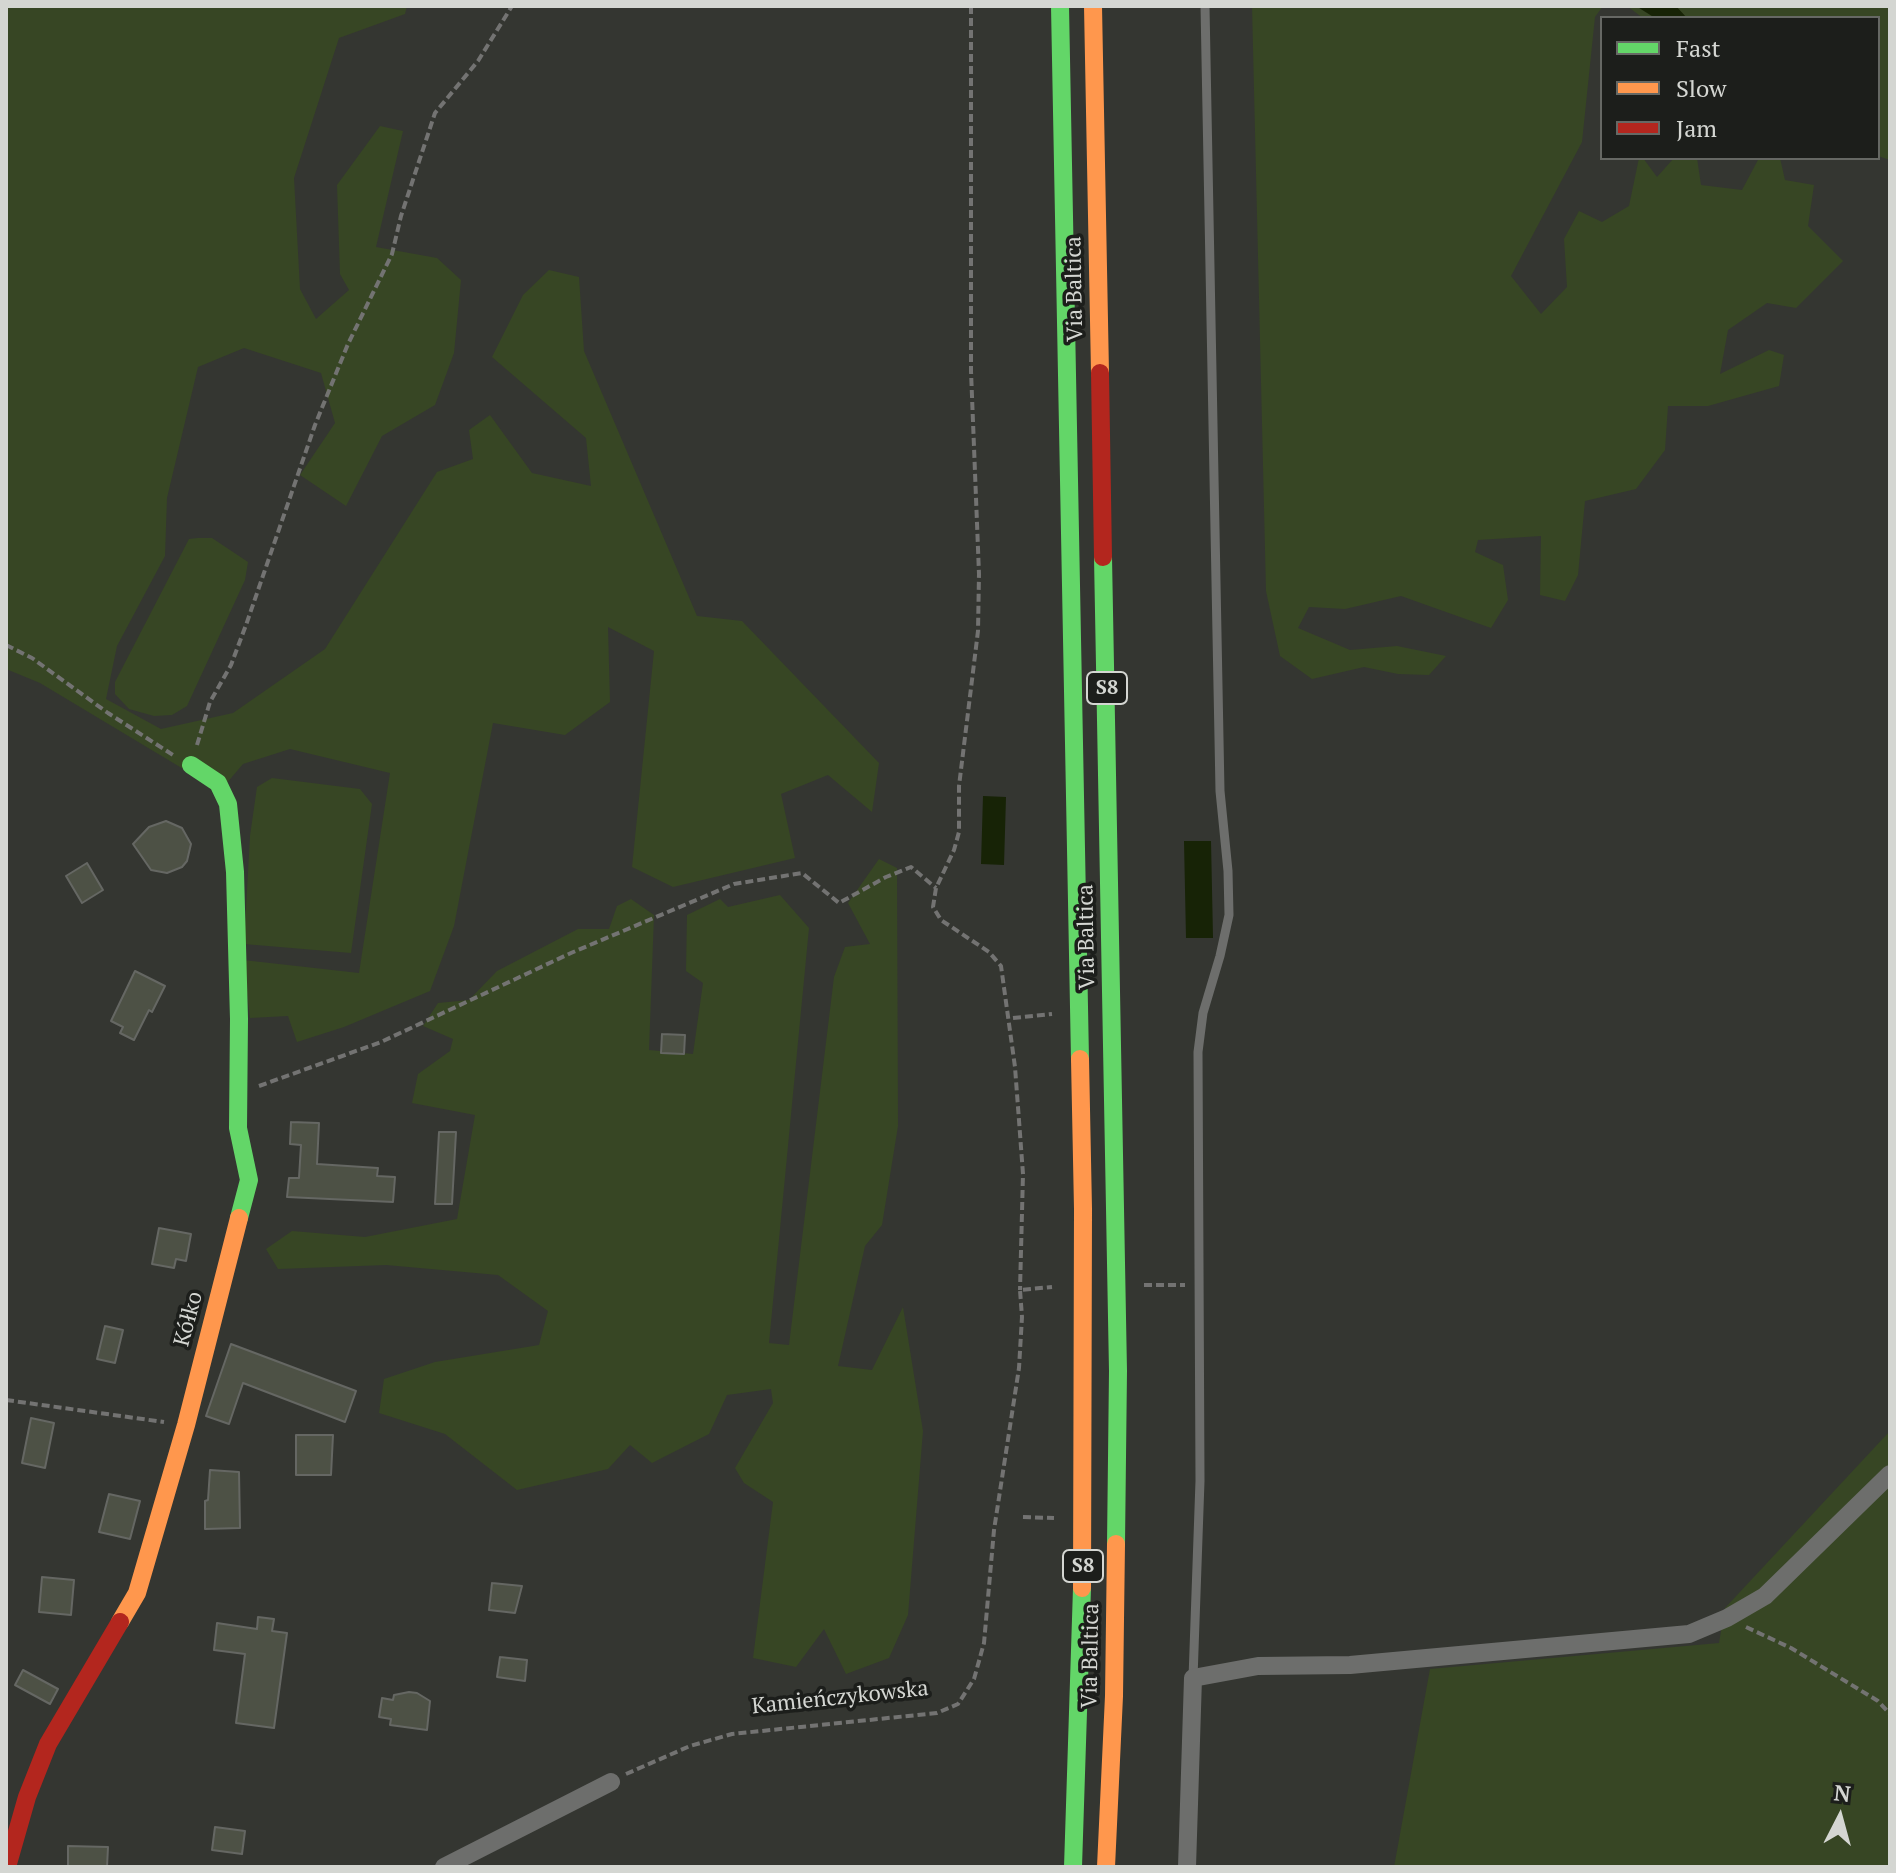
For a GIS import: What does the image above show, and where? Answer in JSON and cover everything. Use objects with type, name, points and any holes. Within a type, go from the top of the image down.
[{"type":"main road","name":"Via Baltica","points":[[1060,6],[1083,1209],[1083,1569],[1073,1867]]},
{"type":"main road","name":"Via Baltica","points":[[1093,6],[1118,1371],[1114,1696],[1106,1867]]},
{"type":"main road","name":"Kółko","points":[[7,1867],[27,1797],[48,1744],[137,1593],[186,1425],[249,1180],[238,1128],[235,872],[228,804],[218,783],[191,765]]},
{"type":"street","points":[[1187,1867],[1193,1678],[1258,1666],[1350,1665],[1689,1634],[1727,1618],[1765,1596],[1890,1474]]},
{"type":"street","points":[[444,1867],[611,1782]]},
{"type":"lane","points":[[1193,1678],[1200,1481],[1198,1052],[1203,1013],[1229,915],[1220,791],[1205,6]]},
{"type":"path","points":[[6,645],[32,658],[119,721],[191,765],[210,702],[231,665],[315,425],[348,344],[392,254],[401,216],[435,113],[478,61],[512,6]]},
{"type":"path","points":[[238,1093],[381,1042],[571,953],[734,884],[802,873],[839,903],[911,867],[936,888],[959,832],[959,786],[978,631],[979,574],[971,371],[971,6]]},
{"type":"path","name":"Kamieńczykowska","points":[[611,1782],[690,1746],[732,1734],[937,1713],[958,1704],[974,1679],[984,1643],[994,1530],[1019,1368],[1023,1174],[1015,1067],[1001,966],[989,952],[941,920],[933,907],[936,888]]},
{"type":"path","points":[[1015,1018],[1050,1016]]},
{"type":"path","points":[[1144,1285],[1199,1285]]},
{"type":"path","points":[[1020,1290],[1052,1287]]},
{"type":"path","points":[[6,1400],[186,1425]]},
{"type":"path","points":[[1023,1517],[1054,1518]]},
{"type":"path","points":[[1727,1618],[1791,1648],[1878,1701],[1890,1714]]},
{"type":"shaded area","points":[[6,6],[407,6],[405,14],[339,38],[294,178],[300,289],[316,319],[349,290],[340,274],[337,185],[380,126],[403,131],[376,247],[437,258],[461,280],[454,353],[435,405],[382,436],[346,506],[300,475],[335,423],[321,373],[244,348],[198,367],[167,498],[165,556],[117,646],[106,699],[161,729],[233,713],[325,649],[437,472],[473,459],[469,430],[490,415],[532,473],[591,486],[586,438],[492,357],[523,295],[549,270],[579,277],[584,351],[697,616],[742,621],[879,763],[872,812],[828,775],[781,794],[795,858],[673,887],[632,867],[654,651],[608,627],[610,702],[565,735],[493,723],[454,926],[430,991],[344,1027],[297,1042],[288,1016],[250,1018],[243,960],[359,973],[390,773],[290,749],[243,764],[220,791],[40,683],[6,669]]},
{"type":"shaded area","points":[[1252,6],[1603,6],[1595,17],[1582,142],[1511,276],[1541,314],[1567,287],[1564,239],[1579,211],[1602,222],[1629,206],[1639,160],[1644,160],[1657,177],[1672,160],[1697,160],[1701,185],[1742,190],[1758,160],[1780,160],[1785,180],[1814,185],[1808,226],[1843,261],[1796,308],[1767,303],[1728,330],[1720,374],[1769,350],[1784,355],[1779,386],[1708,406],[1668,406],[1665,450],[1636,489],[1585,501],[1578,575],[1565,601],[1540,595],[1541,536],[1478,540],[1475,552],[1503,565],[1508,600],[1491,628],[1401,596],[1345,609],[1309,607],[1298,628],[1350,650],[1397,646],[1446,656],[1429,675],[1398,674],[1364,667],[1312,679],[1280,656],[1266,591]]},
{"type":"shaded area","points":[[1627,6],[1890,6],[1890,160],[1880,157],[1880,16],[1640,16]]},
{"type":"shaded area","points":[[1636,6],[1676,6],[1685,16],[1652,16]]},
{"type":"shaded area","points":[[212,538],[248,562],[245,580],[187,706],[172,715],[154,716],[129,709],[115,694],[115,682],[189,539]]},
{"type":"shaded area","points":[[272,778],[360,789],[372,804],[351,953],[244,944],[250,836],[257,787]]},
{"type":"shaded area","points":[[983,796],[1006,797],[1004,865],[981,864]]},
{"type":"shaded area","points":[[1184,841],[1211,841],[1213,938],[1186,938]]},
{"type":"shaded area","points":[[879,859],[897,868],[898,1126],[882,1225],[865,1246],[838,1366],[872,1370],[903,1307],[923,1431],[908,1615],[889,1658],[846,1674],[824,1629],[796,1667],[753,1658],[773,1502],[744,1483],[735,1468],[773,1403],[771,1389],[727,1395],[709,1434],[652,1463],[630,1445],[608,1469],[517,1490],[445,1434],[379,1413],[384,1379],[435,1362],[539,1345],[548,1311],[498,1275],[386,1265],[278,1269],[266,1249],[292,1231],[365,1237],[457,1219],[475,1115],[412,1103],[418,1074],[450,1051],[453,1039],[423,1026],[438,1003],[469,1000],[497,971],[578,929],[609,929],[617,906],[631,899],[654,915],[649,1050],[693,1054],[703,983],[686,971],[687,915],[720,899],[728,907],[780,895],[809,928],[769,1343],[789,1345],[834,977],[845,947],[870,944],[848,903]]},
{"type":"shaded area","points":[[1890,1425],[1890,1867],[1394,1867],[1430,1669],[1719,1643],[1725,1608],[1889,1432]]},
{"type":"building","points":[[166,821],[182,828],[191,844],[187,861],[182,867],[167,873],[151,870],[133,844],[149,827]]},
{"type":"building","points":[[87,863],[103,890],[82,903],[66,876]]},
{"type":"building","points":[[135,971],[165,986],[134,1040],[120,1033],[123,1027],[111,1021]]},
{"type":"building","points":[[662,1034],[685,1035],[684,1054],[661,1053]]},
{"type":"building","points":[[291,1122],[319,1123],[317,1164],[378,1168],[377,1176],[395,1177],[393,1202],[287,1197],[289,1178],[299,1178],[301,1145],[290,1144]]},
{"type":"building","points":[[439,1132],[456,1132],[452,1204],[435,1204]]},
{"type":"building","points":[[159,1228],[191,1234],[186,1261],[176,1259],[174,1268],[152,1264]]},
{"type":"building","points":[[105,1326],[123,1330],[115,1363],[97,1359]]},
{"type":"building","points":[[231,1344],[356,1391],[345,1422],[243,1383],[229,1424],[206,1416]]},
{"type":"building","points":[[31,1418],[54,1423],[45,1468],[22,1463]]},
{"type":"building","points":[[296,1435],[333,1435],[331,1475],[296,1475]]},
{"type":"building","points":[[210,1470],[239,1472],[240,1528],[205,1529]]},
{"type":"building","points":[[109,1494],[140,1501],[130,1539],[99,1532]]},
{"type":"building","points":[[42,1577],[74,1580],[71,1615],[39,1612]]},
{"type":"building","points":[[492,1583],[522,1586],[515,1613],[489,1610]]},
{"type":"building","points":[[258,1617],[274,1619],[272,1631],[287,1633],[274,1728],[236,1723],[245,1654],[214,1650],[217,1623],[257,1629]]},
{"type":"building","points":[[500,1657],[527,1660],[525,1681],[497,1677]]},
{"type":"building","points":[[23,1670],[58,1689],[50,1704],[15,1685]]},
{"type":"building","points":[[409,1692],[430,1701],[427,1730],[390,1725],[391,1719],[379,1717],[382,1698],[393,1700],[394,1695]]},
{"type":"building","points":[[215,1827],[245,1831],[242,1854],[212,1850]]},
{"type":"building","points":[[68,1846],[108,1847],[107,1867],[68,1867]]},
{"type":"traffic: fast","points":[[1060,6],[1080,1059]]},
{"type":"traffic: fast","points":[[1103,557],[1118,1371],[1116,1544]]},
{"type":"traffic: fast","points":[[191,765],[218,783],[228,804],[235,872],[238,1128],[249,1180],[239,1218]]},
{"type":"traffic: fast","points":[[1073,1867],[1082,1588]]},
{"type":"traffic: slow","points":[[1093,6],[1100,373]]},
{"type":"traffic: slow","points":[[1080,1059],[1083,1209],[1082,1588]]},
{"type":"traffic: slow","points":[[120,1622],[137,1593],[186,1425],[239,1218]]},
{"type":"traffic: slow","points":[[1106,1867],[1114,1696],[1116,1544]]},
{"type":"traffic: jam","points":[[1100,373],[1103,557]]},
{"type":"traffic: jam","points":[[7,1867],[27,1797],[48,1744],[120,1622]]}]
